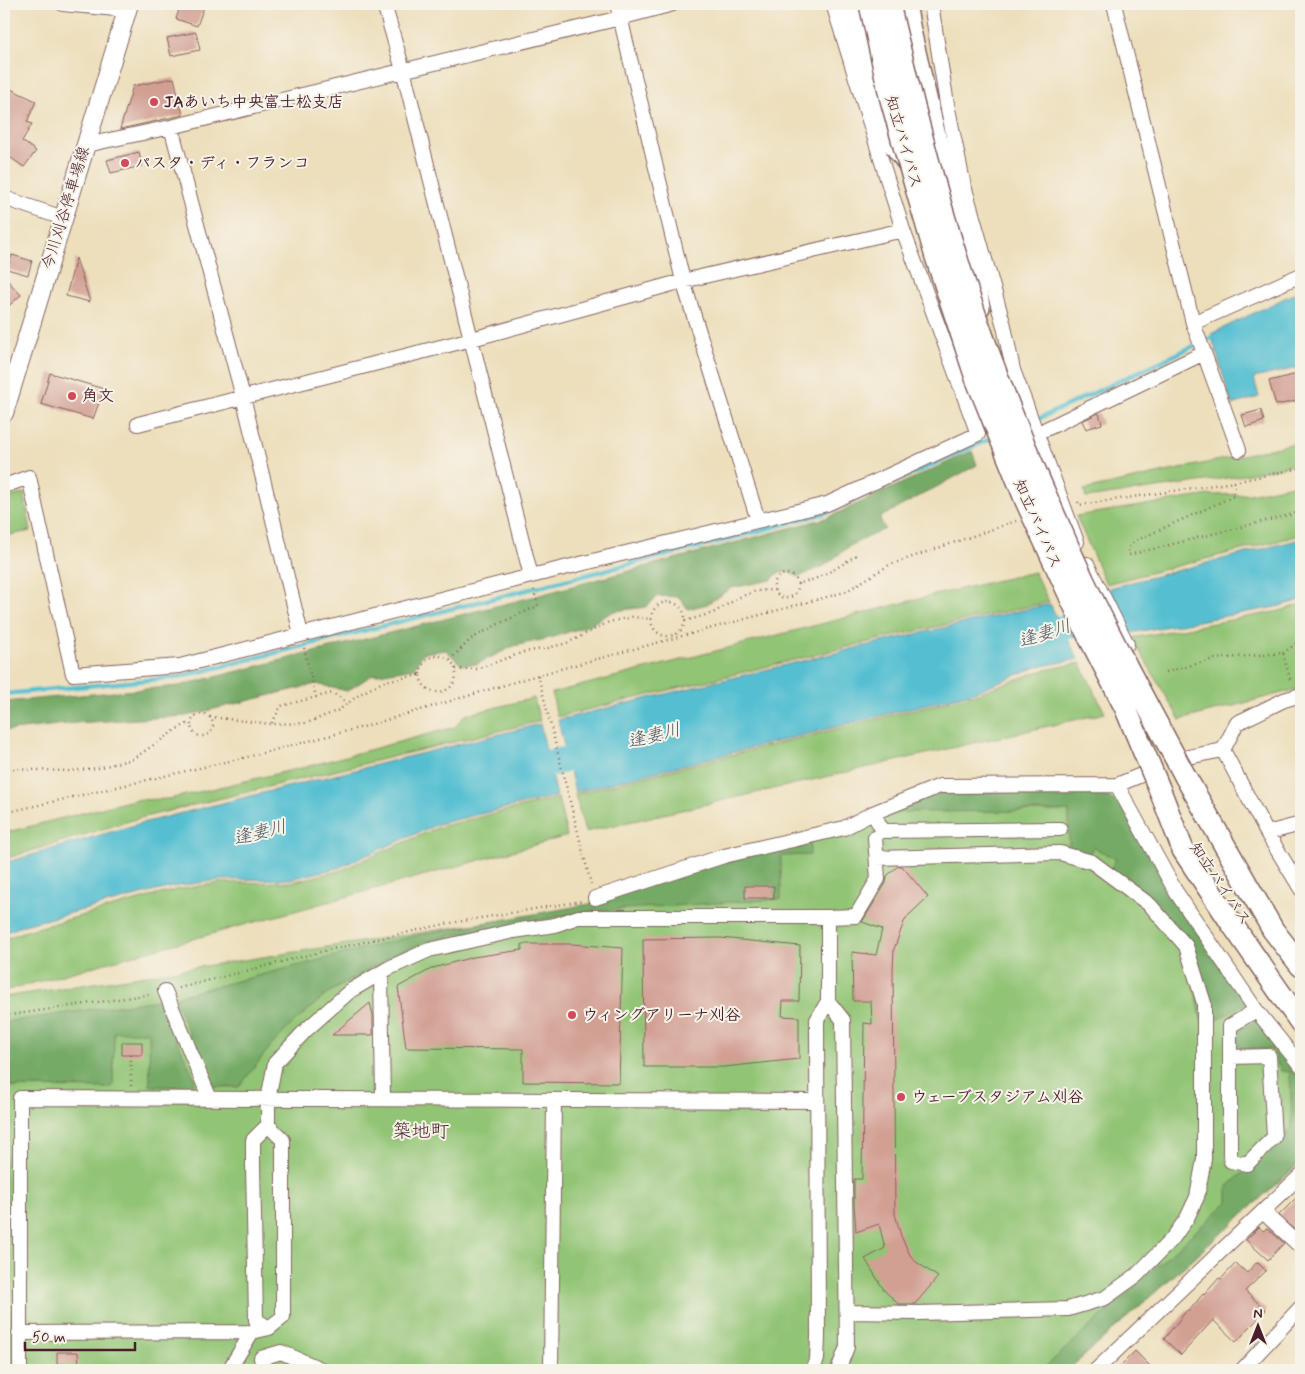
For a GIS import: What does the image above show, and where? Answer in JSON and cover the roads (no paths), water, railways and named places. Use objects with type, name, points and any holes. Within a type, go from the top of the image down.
[{"type":"highway","points":[[851,4],[890,139],[909,164]]},
{"type":"highway","name":"知立バイパス","points":[[870,4],[890,96],[936,257],[976,378],[1026,500],[1087,633],[1125,707],[1153,781],[1200,856],[1301,1001]]},
{"type":"highway","name":"知立バイパス","points":[[889,4],[924,148],[983,337],[1061,532],[1111,638],[1186,766],[1274,930],[1301,966]]},
{"type":"highway","points":[[905,4],[932,128],[972,262],[983,337]]},
{"type":"highway","points":[[1153,781],[1183,850],[1301,1023]]},
{"type":"highway","points":[[1274,930],[1301,953]]},
{"type":"main road","name":"今川刈谷停車場線","points":[[4,413],[128,7]]},
{"type":"street","points":[[63,4],[128,7]]},
{"type":"street","points":[[384,4],[404,70],[531,576]]},
{"type":"street","points":[[617,4],[683,280],[758,520]]},
{"type":"street","points":[[86,145],[171,127],[673,4]]},
{"type":"street","points":[[4,486],[28,477],[73,674],[180,666],[531,576],[827,504],[978,434],[903,230],[833,4]]},
{"type":"street","points":[[931,4],[947,104],[963,182],[1004,326],[1013,370],[1078,546],[1127,644]]},
{"type":"street","points":[[1114,4],[1193,323],[1239,450]]},
{"type":"street","points":[[171,127],[243,397],[301,634]]},
{"type":"street","points":[[4,198],[63,218]]},
{"type":"street","points":[[138,424],[472,339],[683,280],[903,230]]},
{"type":"street","points":[[1193,323],[1301,275]]},
{"type":"street","points":[[1046,429],[1204,353]]},
{"type":"street","points":[[1186,766],[1223,750],[1237,723],[1284,700],[1298,696]]},
{"type":"street","points":[[1223,750],[1267,833],[1301,889]]},
{"type":"street","points":[[595,898],[724,856],[844,828],[873,813],[940,786],[1117,785],[1153,781]]},
{"type":"street","points":[[1117,785],[1176,892],[1256,1010],[1301,1066]]},
{"type":"street","points":[[873,813],[883,831],[1060,829]]},
{"type":"street","points":[[1267,833],[1301,824]]},
{"type":"street","points":[[19,1333],[252,1332],[269,1328],[283,1317],[283,1140],[268,1125],[268,1099],[275,1063],[306,1030],[350,991],[381,973],[429,950],[555,925],[578,917],[856,916],[878,879],[875,838]]},
{"type":"street","points":[[847,1312],[919,1313],[1068,1309],[1105,1298],[1136,1275],[1173,1238],[1187,1218],[1197,1197],[1204,1159],[1204,1003],[1186,946],[1150,905],[1092,862],[1060,853],[876,858]]},
{"type":"street","points":[[812,1370],[817,1358],[818,1338],[817,1020],[828,1001],[828,917]]},
{"type":"street","points":[[381,973],[383,1099]]},
{"type":"street","points":[[165,991],[210,1099]]},
{"type":"street","points":[[828,1001],[843,1020],[847,1347],[838,1370]]},
{"type":"street","points":[[1230,1057],[1270,1056],[1274,1137],[1247,1164],[1231,1162],[1230,1057],[1230,1026],[1256,1010]]},
{"type":"street","points":[[20,1370],[20,1098],[818,1101]]},
{"type":"street","points":[[551,1370],[554,1100]]},
{"type":"street","points":[[268,1125],[253,1140],[252,1164],[256,1320],[269,1328]]},
{"type":"street","points":[[1096,1370],[1112,1357],[1301,1175]]},
{"type":"street","points":[[1263,1212],[1301,1247]]},
{"type":"street","points":[[1242,1370],[1301,1307]]},
{"type":"street","points":[[252,1332],[263,1364],[281,1352],[323,1370]]},
{"type":"street","points":[[228,1370],[252,1332]]},
{"type":"water","points":[[1301,290],[1301,367],[1254,378],[1259,397],[1232,405],[1211,334]]},
{"type":"water","points":[[1301,539],[1301,600],[1276,607],[1130,633],[1109,588]]},
{"type":"water","points":[[1050,604],[1078,659],[1037,667],[971,693],[575,792],[558,720],[885,641]]},
{"type":"water","points":[[540,724],[557,796],[438,824],[338,868],[290,879],[219,880],[172,887],[24,925],[4,933],[4,863],[138,824]]},
{"type":"waterway","points":[[1034,421],[1217,335]]},
{"type":"waterway","points":[[4,694],[179,677],[714,543],[825,513],[994,437]]},
{"type":"waterway","name":"逢妻川","points":[[1028,640],[1152,597]]},
{"type":"waterway","name":"逢妻川","points":[[515,772],[601,751]]},
{"type":"tunnel","points":[[1146,773],[1185,758]]},
{"type":"place","name":"JAあいち中央富士松支店","points":[[154,102]]},
{"type":"place","name":"パスタ・ディ・フランコ","points":[[125,163]]},
{"type":"place","name":"角文","points":[[72,396]]},
{"type":"place","name":"ウィングアリーナ刈谷","points":[[572,1015]]},
{"type":"place","name":"ウェーブスタジアム刈谷","points":[[901,1097]]},
{"type":"district","name":"築地町","points":[[421,1131]]}]
